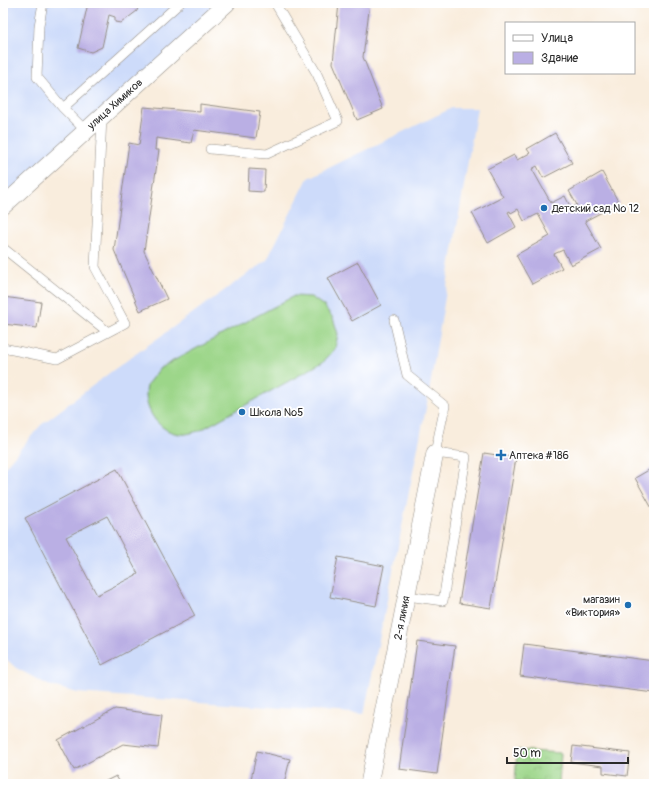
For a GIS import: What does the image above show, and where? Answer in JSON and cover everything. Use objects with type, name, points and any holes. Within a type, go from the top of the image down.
[{"type":"street","name":"улица Химиков","points":[[3,206],[227,3]]},
{"type":"street","name":"2-я линия","points":[[369,784],[435,453]]},
{"type":"lane","points":[[43,3],[39,26],[37,77],[63,108],[86,131]]},
{"type":"lane","points":[[63,108],[180,3]]},
{"type":"lane","points":[[210,149],[267,154],[338,121],[318,74],[275,3]]},
{"type":"lane","points":[[3,348],[57,359],[125,323],[95,267],[102,116]]},
{"type":"lane","points":[[3,248],[108,332]]},
{"type":"lane","points":[[394,320],[407,375],[445,406],[435,453],[466,457],[443,601],[407,596]]},
{"type":"shaded area","points":[[3,3],[227,3],[3,206]]},
{"type":"shaded area","name":"Школа №5","points":[[452,108],[477,108],[428,398],[364,714],[78,693],[48,685],[16,668],[3,656],[3,469],[41,425],[112,371],[267,260],[308,178]]},
{"type":"green space","points":[[294,296],[311,297],[324,306],[333,318],[338,334],[335,349],[323,362],[199,431],[187,434],[173,433],[159,424],[149,410],[146,394],[148,384],[160,368]]},
{"type":"green space","points":[[517,750],[561,753],[559,784],[515,781]]},
{"type":"building","points":[[88,3],[139,3],[137,11],[121,23],[115,22],[115,17],[109,15],[102,47],[91,52],[78,48]]},
{"type":"building","points":[[339,3],[370,3],[363,57],[383,109],[357,120],[333,63]]},
{"type":"building","points":[[200,104],[260,112],[256,138],[194,130],[191,143],[156,138],[155,150],[159,150],[144,251],[167,299],[140,311],[114,250],[129,143],[139,145],[144,107],[200,112]]},
{"type":"building","name":"Детский сад № 12","points":[[555,133],[572,163],[543,178],[537,166],[532,169],[551,203],[565,196],[571,208],[577,205],[569,191],[602,172],[619,203],[585,221],[601,249],[571,265],[563,250],[554,254],[562,268],[532,284],[516,255],[550,236],[538,214],[524,221],[518,209],[511,213],[510,211],[508,212],[516,227],[488,243],[472,213],[503,197],[487,169],[514,155],[517,160],[530,153],[527,149]]},
{"type":"building","points":[[249,169],[265,170],[264,192],[248,191]]},
{"type":"building","points":[[358,262],[381,305],[352,321],[328,278]]},
{"type":"building","points":[[3,297],[41,302],[37,328],[3,324]]},
{"type":"building","points":[[484,453],[516,458],[491,608],[459,603]]},
{"type":"building","points":[[654,467],[654,512],[635,478]]},
{"type":"building","points":[[117,469],[195,616],[102,665],[25,518]],"holes":[[[107,516],[138,574],[97,595],[66,537]]]},
{"type":"building","points":[[338,557],[384,566],[376,606],[330,597]]},
{"type":"building","points":[[417,641],[455,646],[437,774],[399,769]]},
{"type":"building","points":[[524,644],[654,661],[654,693],[520,676]]},
{"type":"building","points":[[115,709],[162,715],[158,748],[123,744],[74,770],[58,740]]},
{"type":"building","points":[[573,746],[630,753],[627,776],[603,773],[603,766],[571,762]]},
{"type":"building","points":[[257,751],[290,759],[284,784],[250,784]]},
{"type":"building","points":[[116,776],[121,784],[100,784]]},
{"type":"place","name":"Детский сад № 12","points":[[544,208]]},
{"type":"place","name":"Школа №5","points":[[242,412]]},
{"type":"place","name":"Аптека #186","points":[[501,455]]},
{"type":"place","name":"магазин «Виктория»","points":[[628,605]]}]
